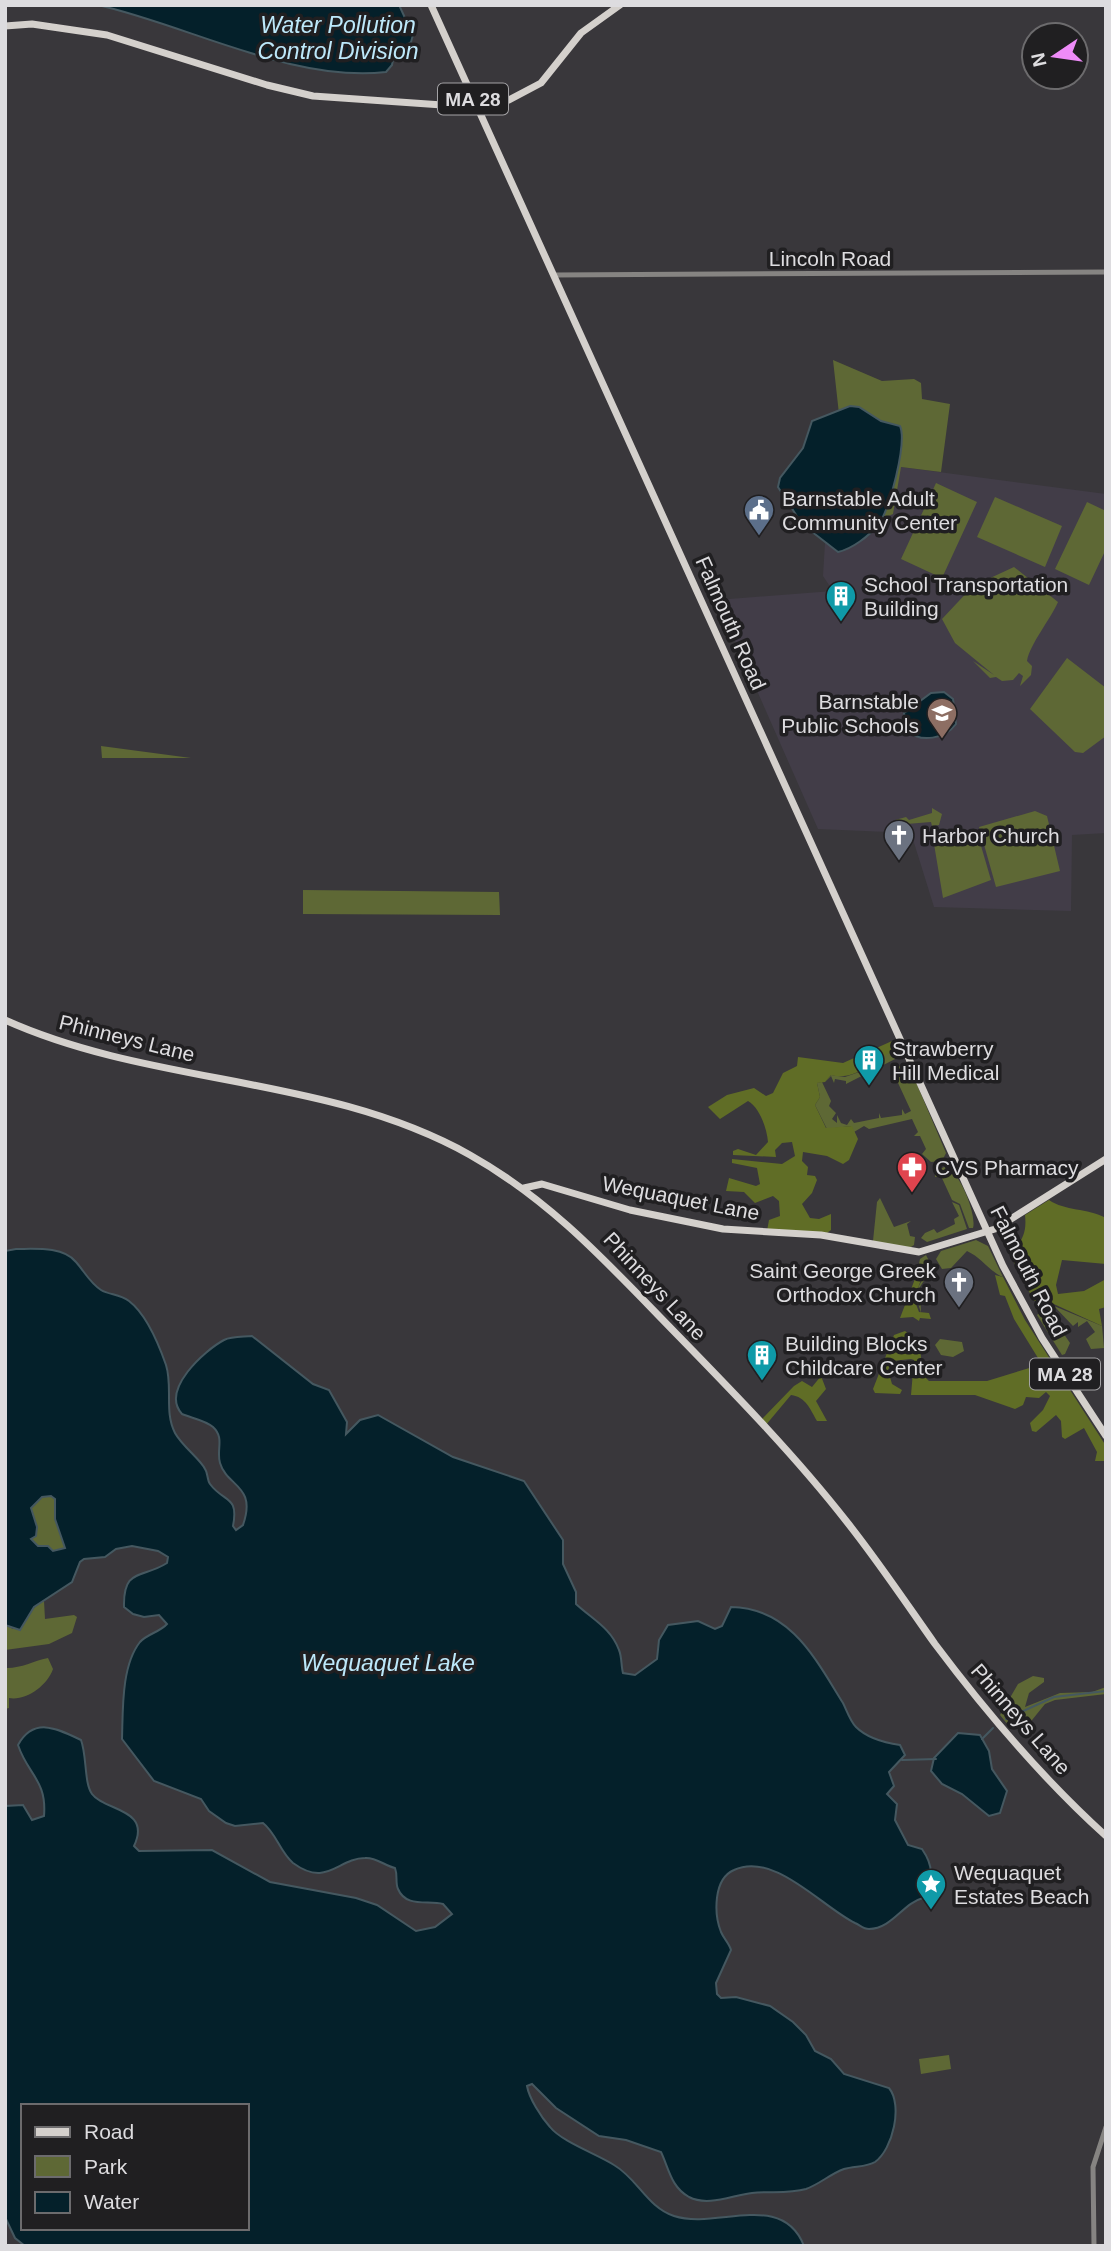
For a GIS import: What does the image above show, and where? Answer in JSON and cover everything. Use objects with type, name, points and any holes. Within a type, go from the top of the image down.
[{"type":"main road","name":"Falmouth Road","points":[[431,5],[986,1232],[1031,1320],[1106,1436]]},
{"type":"main road","points":[[5,26],[32,24],[107,35],[277,88],[313,96],[477,106],[509,100],[541,83],[581,33],[620,5]]},
{"type":"main road","name":"Phinneys Lane","points":[[5,1020],[93,1051],[354,1106],[404,1124],[460,1149],[524,1188],[599,1252],[791,1456],[850,1526],[965,1682],[1038,1768],[1106,1836]]},
{"type":"main road","points":[[986,1232],[999,1227],[1106,1159]]},
{"type":"main road","name":"Wequaquet Lane","points":[[524,1188],[542,1184],[630,1210],[723,1229],[821,1235],[916,1252],[941,1248],[986,1232]]},
{"type":"street","name":"Lincoln Road","points":[[554,275],[1106,272]]},
{"type":"street","points":[[1094,2246],[1093,2167],[1106,2127]]},
{"type":"shaded area","name":"Barnstable Public Schools","points":[[901,467],[1106,494],[1106,833],[1072,835],[1071,911],[934,907],[911,833],[818,829],[717,600],[833,591],[823,576],[825,543]]},
{"type":"green space","points":[[833,360],[882,381],[914,379],[921,383],[922,399],[950,404],[941,472],[901,467],[893,514],[825,543],[840,423]]},
{"type":"green space","points":[[936,483],[977,502],[942,578],[901,559]]},
{"type":"green space","points":[[995,497],[1062,526],[1045,567],[977,537]]},
{"type":"green space","points":[[1087,502],[1106,511],[1106,549],[1089,585],[1055,569]]},
{"type":"green space","points":[[1014,567],[1058,602],[1029,654],[1027,661],[1032,666],[1031,675],[1020,686],[1023,676],[1019,673],[1013,680],[990,678],[973,661],[994,675],[955,643],[942,619],[973,586]]},
{"type":"green space","points":[[1067,658],[1106,688],[1106,736],[1083,753],[1075,752],[1030,709]]},
{"type":"green space","points":[[101,746],[191,758],[102,758]]},
{"type":"green space","points":[[932,808],[942,814],[939,825],[932,826],[931,822],[894,825],[895,820],[906,817],[909,820],[932,813]]},
{"type":"green space","points":[[1035,811],[1047,816],[1060,871],[996,887],[979,827]]},
{"type":"green space","points":[[977,832],[991,880],[943,898],[933,838]]},
{"type":"green space","points":[[303,890],[499,892],[500,915],[303,914]]},
{"type":"green space","points":[[892,1041],[897,1042],[896,1049],[865,1068],[848,1075],[831,1075],[825,1082],[817,1083],[820,1097],[815,1105],[826,1128],[852,1126],[858,1139],[849,1160],[843,1164],[827,1156],[803,1152],[802,1161],[808,1167],[807,1175],[815,1176],[817,1180],[812,1193],[802,1204],[810,1218],[819,1219],[831,1214],[831,1230],[827,1233],[767,1231],[769,1220],[780,1216],[779,1201],[773,1196],[755,1203],[744,1192],[726,1191],[729,1178],[756,1186],[760,1184],[757,1168],[732,1163],[732,1159],[782,1164],[795,1156],[792,1142],[782,1143],[775,1150],[776,1157],[733,1155],[733,1151],[738,1149],[756,1155],[768,1142],[759,1114],[748,1101],[720,1119],[708,1107],[727,1095],[754,1088],[766,1096],[773,1093],[783,1073],[797,1066],[798,1057],[843,1063]]},
{"type":"green space","points":[[897,1042],[901,1048],[901,1056],[846,1084],[846,1081],[835,1079],[834,1083],[831,1076],[825,1082],[831,1075],[845,1077],[859,1072]]},
{"type":"green space","points":[[902,1064],[910,1068],[946,1153],[942,1161],[931,1162],[922,1154],[926,1149],[920,1136],[914,1136],[918,1132],[912,1119],[869,1129],[864,1126],[854,1132],[851,1126],[827,1129],[815,1105],[820,1097],[817,1083],[822,1082],[831,1101],[829,1106],[836,1113],[832,1119],[837,1123],[837,1115],[841,1123],[847,1125],[851,1119],[854,1123],[879,1118],[879,1113],[881,1118],[902,1115],[902,1109],[905,1114],[911,1111],[893,1072]]},
{"type":"green space","points":[[944,1167],[950,1169],[966,1193],[974,1222],[973,1228],[969,1228],[960,1204],[952,1200],[941,1176],[935,1177],[935,1172]]},
{"type":"green space","points":[[880,1198],[894,1227],[911,1221],[907,1224],[910,1236],[915,1237],[914,1245],[908,1249],[873,1241],[877,1202]]},
{"type":"green space","points":[[1049,1200],[1106,1218],[1106,1264],[1062,1260],[1056,1285],[1058,1294],[1084,1291],[1106,1279],[1106,1307],[1099,1309],[1102,1326],[1045,1300],[1034,1301],[1010,1255],[1023,1236],[1025,1215]]},
{"type":"green space","points":[[952,1202],[959,1205],[967,1229],[927,1242],[921,1238],[934,1229],[937,1233],[955,1224],[954,1219],[959,1216]]},
{"type":"green space","points":[[976,1240],[988,1246],[1003,1277],[967,1251],[951,1268],[942,1269],[936,1259],[941,1251]]},
{"type":"green space","points":[[926,1255],[936,1274],[928,1274],[920,1287],[921,1313],[915,1293],[927,1271],[917,1273],[920,1259]]},
{"type":"green space","points":[[918,1271],[929,1274],[922,1277],[914,1299],[919,1312],[929,1313],[931,1319],[920,1318],[919,1321],[913,1317],[900,1318]]},
{"type":"green space","points":[[995,1275],[1003,1277],[1025,1320],[1106,1446],[1106,1461],[1095,1461],[1097,1452],[1084,1428],[1065,1439],[1062,1437],[1061,1421],[1056,1415],[1036,1432],[1032,1431],[1030,1423],[1043,1410],[1050,1396],[1046,1392],[1039,1398],[1026,1397],[1023,1405],[1015,1409],[975,1395],[911,1395],[914,1360],[911,1359],[892,1361],[888,1370],[892,1384],[902,1390],[900,1394],[875,1393],[873,1389],[894,1335],[905,1331],[920,1342],[922,1374],[929,1381],[987,1381],[1036,1366],[1038,1358],[1014,1319],[1005,1296],[1000,1295]]},
{"type":"green space","points":[[1054,1306],[1102,1326],[1104,1348],[1091,1349],[1086,1339],[1095,1332],[1087,1321],[1078,1327],[1078,1322],[1073,1326]]},
{"type":"green space","points":[[1043,1309],[1049,1312],[1070,1343],[1065,1354],[1062,1355],[1037,1315]]},
{"type":"green space","points":[[940,1339],[962,1342],[964,1351],[953,1357],[941,1355],[935,1345]]},
{"type":"green space","points":[[821,1376],[826,1389],[816,1401],[827,1421],[817,1421],[804,1401],[791,1395],[765,1426],[760,1421],[794,1386],[802,1381],[812,1387]]},
{"type":"green space","points":[[42,1497],[55,1498],[55,1519],[65,1549],[53,1551],[45,1545],[38,1546],[30,1539],[35,1536],[36,1524],[31,1509]]},
{"type":"green space","points":[[44,1601],[45,1619],[74,1615],[77,1617],[72,1633],[49,1644],[5,1650],[5,1625],[13,1629]]},
{"type":"green space","points":[[48,1658],[53,1669],[46,1681],[29,1695],[9,1698],[9,1708],[5,1709],[5,1663],[7,1668],[12,1668]]},
{"type":"green space","points":[[1033,1676],[1044,1678],[1044,1682],[1029,1693],[1025,1707],[1060,1693],[1092,1692],[1106,1687],[1106,1694],[1055,1700],[1045,1704],[1028,1725],[1008,1725],[1000,1715],[1018,1684]]},
{"type":"green space","points":[[949,2055],[951,2069],[921,2074],[919,2059]]},
{"type":"water","name":"Water Pollution Control Division","points":[[98,5],[399,5],[413,35],[411,42],[394,54],[392,65],[386,72],[351,73],[278,61]]},
{"type":"water","points":[[850,406],[859,407],[881,421],[900,426],[902,434],[896,476],[883,517],[865,538],[838,552],[802,524],[778,487],[780,478],[803,448],[812,421]]},
{"type":"water","points":[[944,692],[953,699],[956,724],[946,733],[933,738],[919,737],[907,731],[904,713],[931,693]]},
{"type":"water","name":"Wequaquet Lake","points":[[16,1249],[64,1253],[76,1262],[97,1287],[126,1299],[141,1314],[166,1365],[170,1417],[175,1433],[203,1465],[210,1484],[232,1504],[233,1526],[236,1530],[243,1525],[246,1502],[244,1494],[220,1463],[219,1435],[210,1425],[182,1414],[177,1404],[177,1394],[188,1372],[206,1352],[224,1340],[252,1336],[313,1384],[329,1390],[347,1422],[346,1434],[360,1420],[378,1415],[453,1457],[524,1481],[563,1540],[563,1564],[576,1592],[576,1604],[616,1642],[623,1673],[635,1675],[657,1659],[659,1640],[668,1625],[698,1621],[715,1629],[722,1626],[731,1607],[770,1616],[786,1626],[812,1654],[850,1719],[860,1731],[900,1745],[905,1755],[889,1772],[894,1786],[887,1794],[897,1804],[895,1820],[908,1845],[922,1849],[929,1862],[930,1878],[923,1898],[909,1905],[884,1925],[867,1929],[781,1874],[749,1866],[734,1870],[722,1881],[717,1898],[719,1925],[731,1950],[716,1983],[717,1994],[721,1998],[736,1997],[770,2006],[793,2022],[806,2035],[815,2051],[831,2059],[844,2074],[889,2088],[895,2105],[895,2115],[887,2147],[875,2162],[844,2169],[800,2191],[752,2193],[712,2201],[696,2200],[678,2188],[661,2152],[626,2140],[599,2136],[556,2108],[532,2084],[527,2086],[530,2096],[555,2132],[622,2171],[649,2200],[665,2212],[691,2219],[765,2216],[780,2220],[794,2229],[804,2246],[25,2246],[15,2238],[5,2217],[5,1806],[23,1805],[32,1820],[44,1816],[43,1794],[18,1745],[31,1730],[55,1729],[81,1740],[89,1789],[98,1800],[132,1817],[137,1824],[138,1834],[134,1846],[139,1851],[212,1850],[270,1882],[356,1898],[377,1905],[416,1931],[435,1927],[452,1914],[443,1904],[406,1899],[398,1889],[395,1868],[373,1859],[356,1859],[324,1872],[305,1870],[289,1859],[263,1823],[235,1826],[226,1823],[209,1811],[201,1799],[154,1781],[122,1739],[123,1702],[126,1676],[134,1652],[143,1639],[167,1624],[159,1615],[144,1617],[133,1614],[124,1607],[127,1585],[131,1580],[167,1563],[168,1557],[158,1551],[132,1546],[116,1549],[105,1557],[84,1559],[80,1562],[72,1582],[34,1607],[20,1630],[5,1625],[5,1251]],"holes":[[[51,1496],[55,1499],[55,1519],[65,1548],[53,1551],[48,1546],[38,1546],[31,1539],[36,1536],[37,1527],[31,1508],[42,1497]]]},
{"type":"water","points":[[958,1733],[980,1735],[989,1751],[992,1769],[1007,1791],[1000,1813],[989,1816],[962,1794],[942,1784],[931,1771],[934,1758]]},
{"type":"waterway","points":[[1006,1719],[1054,1697],[1106,1691]]},
{"type":"waterway","points":[[982,1739],[993,1728]]},
{"type":"waterway","points":[[902,1760],[936,1759]]},
{"type":"place","name":"Barnstable Adult Community Center","points":[[759,537]]},
{"type":"place","name":"School Transportation Building","points":[[841,623]]},
{"type":"place","name":"Barnstable Public Schools","points":[[942,740]]},
{"type":"place","name":"Harbor Church","points":[[899,862]]},
{"type":"place","name":"Strawberry Hill Medical","points":[[869,1087]]},
{"type":"place","name":"CVS Pharmacy","points":[[912,1194]]},
{"type":"place","name":"Saint George Greek Orthodox Church","points":[[959,1309]]},
{"type":"place","name":"Building Blocks Childcare Center","points":[[762,1382]]},
{"type":"place","name":"Wequaquet Estates Beach","points":[[931,1911]]}]
